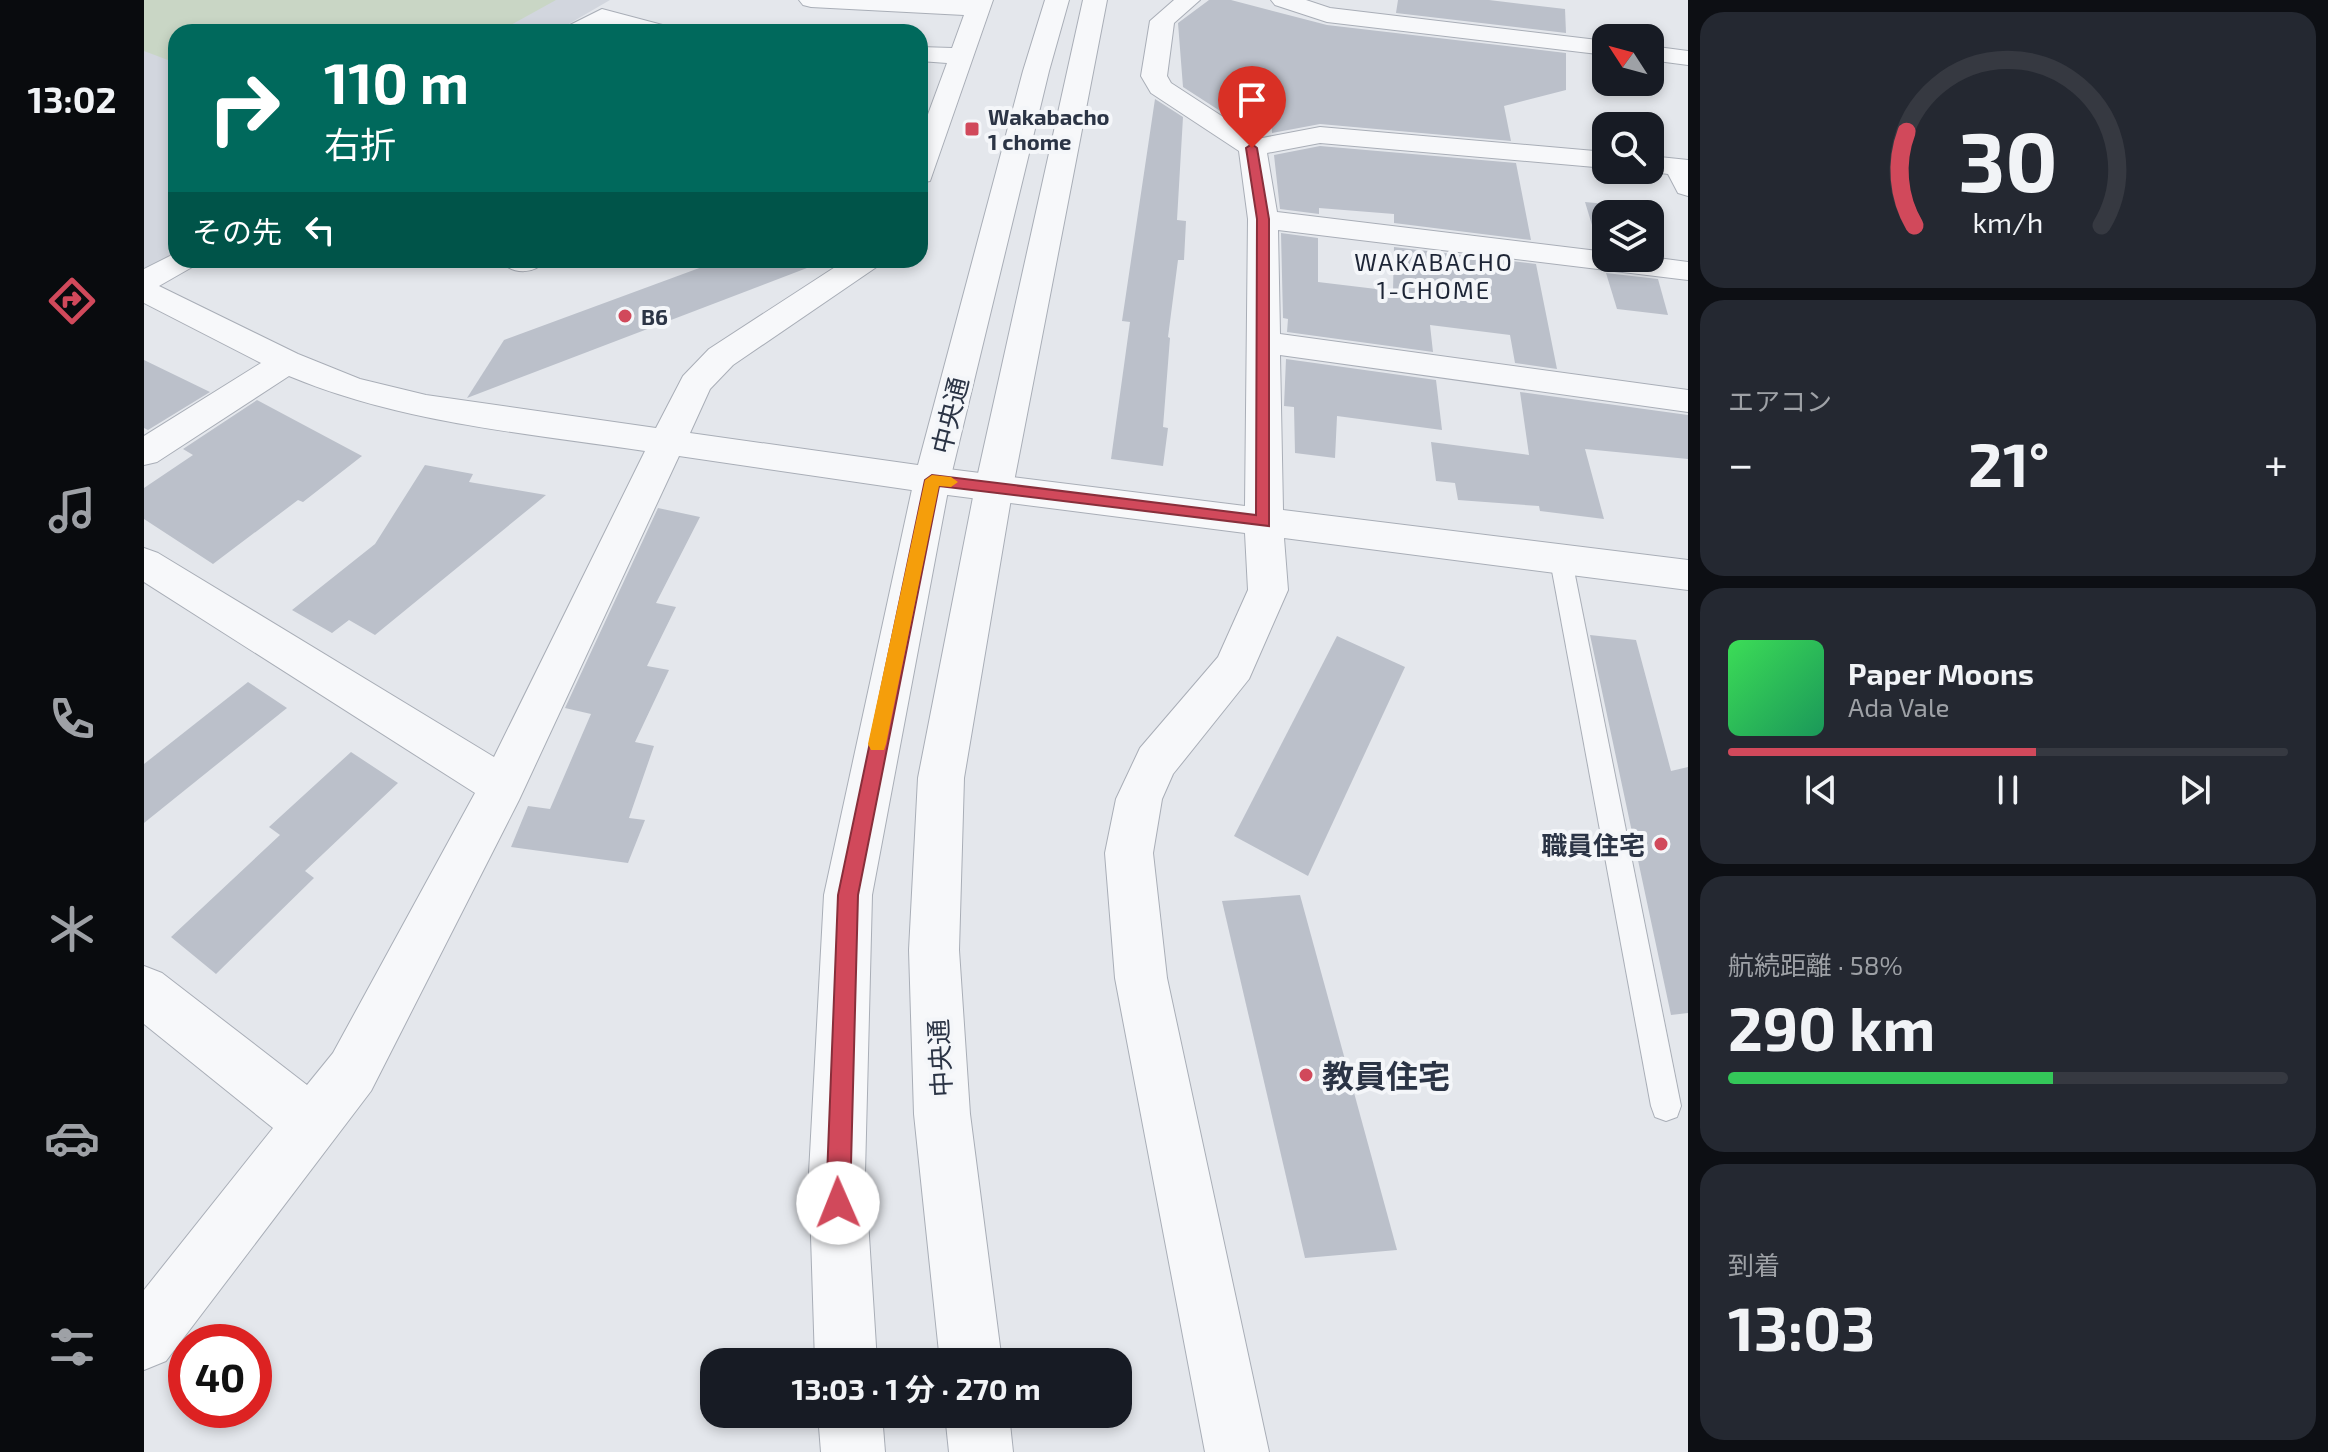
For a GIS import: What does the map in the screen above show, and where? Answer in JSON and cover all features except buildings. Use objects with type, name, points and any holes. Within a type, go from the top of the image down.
[{"type":"street","points":[[811,0],[980,4],[959,56],[928,151]]},
{"type":"street","name":"中央通","points":[[845,1348],[837,1173],[848,895],[932,480],[1036,71],[1057,0]]},
{"type":"street","name":"中央通","points":[[969,1348],[942,1114],[934,950],[941,778],[994,487],[1095,0]]},
{"type":"street","points":[[1188,0],[1162,21],[1154,76],[1160,88],[1252,148],[1320,135],[1592,159]]},
{"type":"street","points":[[1283,0],[1327,15],[1592,46]]},
{"type":"street","points":[[588,24],[602,16],[632,24]]},
{"type":"street","points":[[928,54],[959,56]]},
{"type":"street","points":[[1664,55],[1688,58]]},
{"type":"street","points":[[1237,1452],[1141,978],[1129,853],[1139,799],[1156,762],[1234,667],[1268,590],[1264,522],[1263,219],[1252,148]]},
{"type":"street","points":[[1664,165],[1679,166],[1688,187]]},
{"type":"street","points":[[1263,219],[1688,271]]},
{"type":"street","points":[[144,282],[169,268]]},
{"type":"street","points":[[144,1339],[352,1072],[503,786],[695,384],[721,357],[855,268]]},
{"type":"street","points":[[144,291],[286,362],[350,388],[426,407],[932,480],[1688,575]]},
{"type":"street","points":[[1264,342],[1688,401]]},
{"type":"street","points":[[144,453],[286,362]]},
{"type":"street","points":[[144,563],[503,786]]},
{"type":"street","points":[[144,991],[313,1124]]},
{"type":"street","points":[[851,1428],[853,1452]]},
{"type":"street","points":[[978,1428],[981,1452]]},
{"type":"lane","points":[[1561,560],[1666,1106]]},
{"type":"shaded area","points":[[144,0],[610,0],[569,24],[168,24],[168,257],[144,271]]},
{"type":"green space","points":[[144,0],[556,0],[512,24],[168,24],[168,60],[144,51]]},
{"type":"slow traffic","points":[[877,744],[932,480],[951,482]]},
{"type":"place","name":"Wakabacho 1 chome","points":[[972,129]]},
{"type":"place","name":"B6","points":[[625,316]]},
{"type":"place","name":"職員住宅","points":[[1661,844]]},
{"type":"place","name":"教員住宅","points":[[1306,1075]]},
{"type":"district","name":"WAKABACHO 1-CHOME","points":[[1434,275]]},
{"type":"route","points":[[838,1203],[848,895],[932,480],[1264,522],[1263,219],[1252,148]]}]
